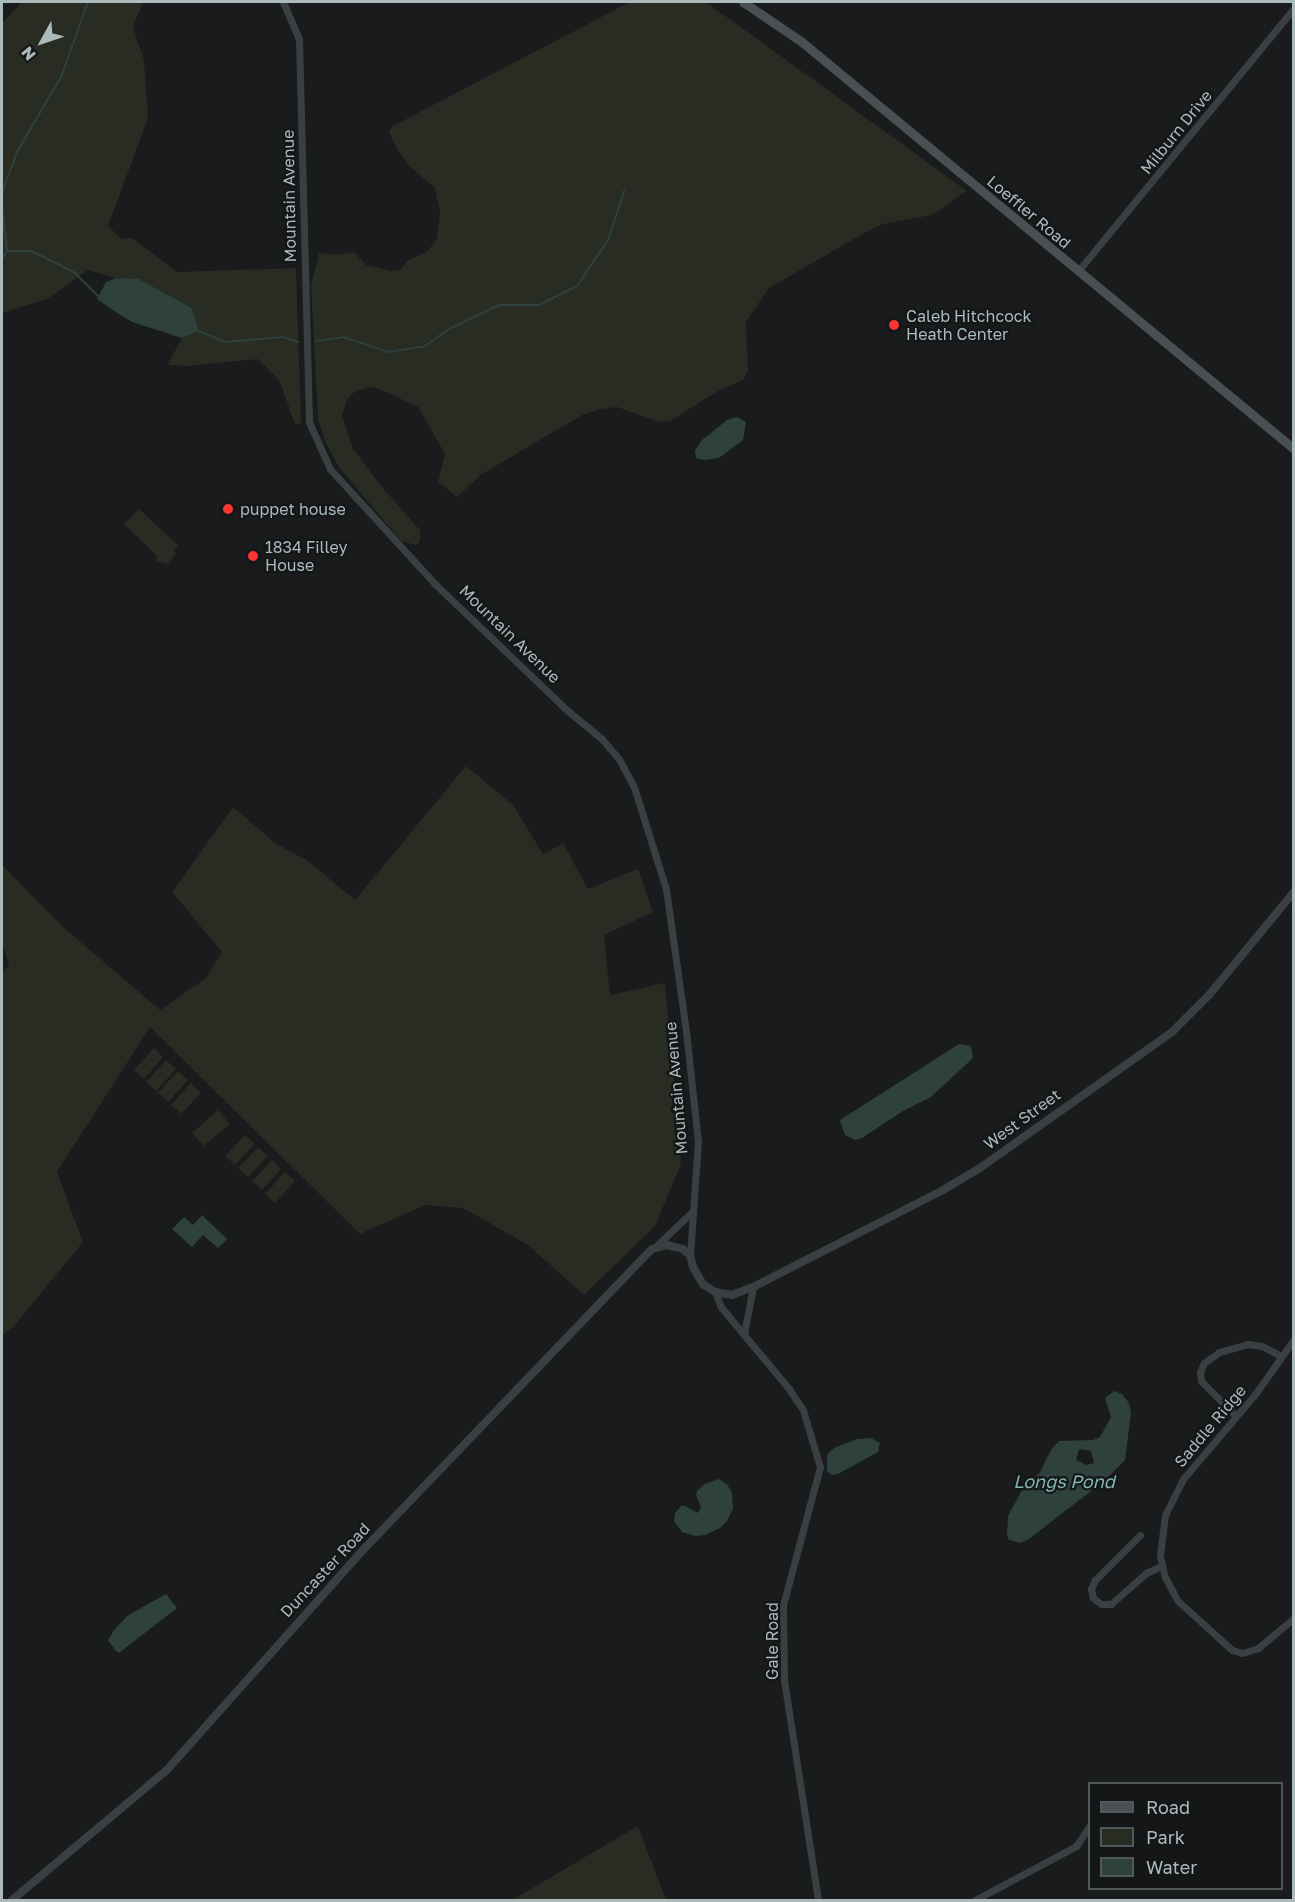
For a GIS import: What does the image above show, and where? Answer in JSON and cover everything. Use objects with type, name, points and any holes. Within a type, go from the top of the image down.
[{"type":"main road","name":"Loeffler Road","points":[[743,2],[801,42],[1293,449]]},
{"type":"street","name":"Mountain Avenue","points":[[283,2],[299,39],[309,422],[330,468],[435,584],[568,711],[602,739],[619,759],[634,787],[666,889],[685,1019],[698,1141],[690,1255],[693,1267],[703,1284],[715,1292]]},
{"type":"street","name":"Milburn Drive","points":[[1078,271],[1293,8]]},
{"type":"street","name":"West Street","points":[[715,1292],[732,1295],[753,1287],[961,1180],[1155,1045],[1188,1017],[1209,995],[1293,892]]},
{"type":"street","name":"Duncaster Road","points":[[12,1900],[166,1771],[365,1548],[652,1249],[693,1211]]},
{"type":"street","points":[[652,1249],[667,1245],[683,1249],[690,1255]]},
{"type":"street","points":[[744,1334],[753,1287]]},
{"type":"street","name":"Gale Road","points":[[715,1292],[722,1307],[803,1410],[820,1467],[783,1605],[784,1680],[818,1900]]},
{"type":"street","name":"Saddle Ridge","points":[[1293,1339],[1236,1416],[1189,1469],[1176,1490],[1163,1524],[1161,1566],[1178,1601],[1236,1652],[1258,1648],[1293,1617]]},
{"type":"street","points":[[1236,1416],[1202,1381],[1200,1372],[1204,1363],[1219,1352],[1248,1344],[1262,1346],[1281,1356]]},
{"type":"street","points":[[1140,1535],[1095,1580],[1091,1589],[1094,1599],[1101,1604],[1111,1604],[1146,1573],[1161,1566]]},
{"type":"street","points":[[975,1900],[1076,1846],[1088,1827]]},
{"type":"green space","points":[[22,2],[143,2],[133,27],[144,60],[148,118],[108,226],[122,239],[132,238],[177,272],[296,268],[301,423],[295,425],[280,381],[258,359],[187,366],[167,365],[182,338],[199,331],[192,308],[139,279],[116,278],[88,270],[47,299],[2,313],[2,23]]},
{"type":"green space","points":[[630,2],[706,2],[967,191],[932,215],[883,224],[866,232],[769,288],[746,322],[748,371],[743,380],[718,391],[670,421],[659,422],[617,407],[582,415],[482,474],[457,497],[438,482],[445,454],[418,407],[380,389],[369,387],[353,393],[347,400],[342,415],[353,449],[381,486],[420,530],[420,541],[416,545],[401,541],[339,467],[326,443],[318,419],[311,285],[319,253],[337,255],[354,252],[366,265],[392,271],[400,270],[407,261],[428,251],[437,238],[440,212],[435,188],[409,166],[397,149],[389,132],[393,126]]},
{"type":"green space","points":[[139,509],[179,546],[174,551],[176,554],[167,564],[156,561],[157,556],[124,524]]},
{"type":"green space","points":[[466,766],[513,805],[543,854],[563,843],[588,889],[638,869],[653,912],[604,935],[610,995],[665,983],[681,1164],[655,1226],[584,1295],[528,1245],[463,1208],[425,1205],[360,1234],[150,1027],[57,1172],[83,1242],[14,1326],[2,1336],[2,972],[9,965],[2,943],[2,865],[63,927],[160,1010],[206,978],[222,952],[172,892],[233,807],[275,843],[308,861],[355,900]]},
{"type":"green space","points":[[154,1048],[163,1057],[144,1079],[134,1070]]},
{"type":"green space","points":[[166,1060],[176,1069],[156,1091],[146,1082]]},
{"type":"green space","points":[[178,1071],[188,1080],[168,1102],[158,1093]]},
{"type":"green space","points":[[191,1083],[201,1093],[181,1114],[171,1105]]},
{"type":"green space","points":[[218,1110],[230,1124],[204,1146],[192,1133]]},
{"type":"green space","points":[[245,1135],[255,1144],[235,1165],[225,1156]]},
{"type":"green space","points":[[258,1147],[268,1156],[248,1177],[238,1168]]},
{"type":"green space","points":[[272,1160],[281,1169],[262,1190],[252,1181]]},
{"type":"green space","points":[[285,1172],[295,1181],[275,1203],[265,1194]]},
{"type":"green space","points":[[638,1826],[666,1900],[512,1900]]},
{"type":"water","points":[[116,278],[139,279],[192,308],[199,331],[182,338],[132,322],[114,311],[97,299],[106,282]]},
{"type":"water","points":[[737,417],[746,422],[743,440],[719,458],[704,460],[696,458],[695,451],[702,440],[727,420]]},
{"type":"water","points":[[959,1044],[971,1046],[973,1058],[931,1097],[903,1111],[862,1138],[855,1140],[845,1135],[840,1120]]},
{"type":"water","points":[[202,1215],[227,1239],[218,1248],[203,1235],[192,1247],[172,1229],[184,1217],[193,1225]]},
{"type":"water","name":"Longs Pond","points":[[1114,1391],[1122,1394],[1129,1403],[1131,1413],[1125,1460],[1104,1481],[1029,1539],[1020,1543],[1009,1540],[1008,1516],[1021,1492],[1040,1472],[1051,1450],[1059,1441],[1093,1440],[1100,1437],[1111,1417],[1105,1398]],"holes":[[[1079,1449],[1091,1451],[1094,1463],[1087,1465],[1076,1460]]]},
{"type":"water","points":[[871,1438],[880,1443],[878,1452],[838,1474],[832,1475],[827,1471],[827,1455],[834,1448],[857,1439]]},
{"type":"water","points":[[719,1479],[727,1484],[732,1493],[733,1509],[727,1521],[720,1528],[705,1535],[695,1536],[682,1532],[674,1521],[675,1513],[681,1506],[685,1506],[698,1513],[701,1507],[696,1495],[697,1491],[705,1484]]},
{"type":"water","points":[[166,1594],[177,1608],[119,1653],[116,1651],[108,1640],[115,1629],[127,1616]]},
{"type":"waterway","points":[[2,193],[17,152],[61,77],[88,2]]},
{"type":"waterway","points":[[316,341],[343,337],[389,352],[425,346],[451,328],[499,305],[539,305],[577,286],[608,240],[624,191]]},
{"type":"waterway","points":[[2,206],[7,251],[2,259]]},
{"type":"waterway","points":[[7,251],[30,251],[44,257],[75,273],[100,298]]},
{"type":"waterway","points":[[196,330],[226,342],[283,337],[298,342]]},
{"type":"place","name":"Caleb Hitchcock Heath Center","points":[[894,325]]},
{"type":"place","name":"puppet house","points":[[228,509]]},
{"type":"place","name":"1834 Filley House","points":[[253,556]]}]
